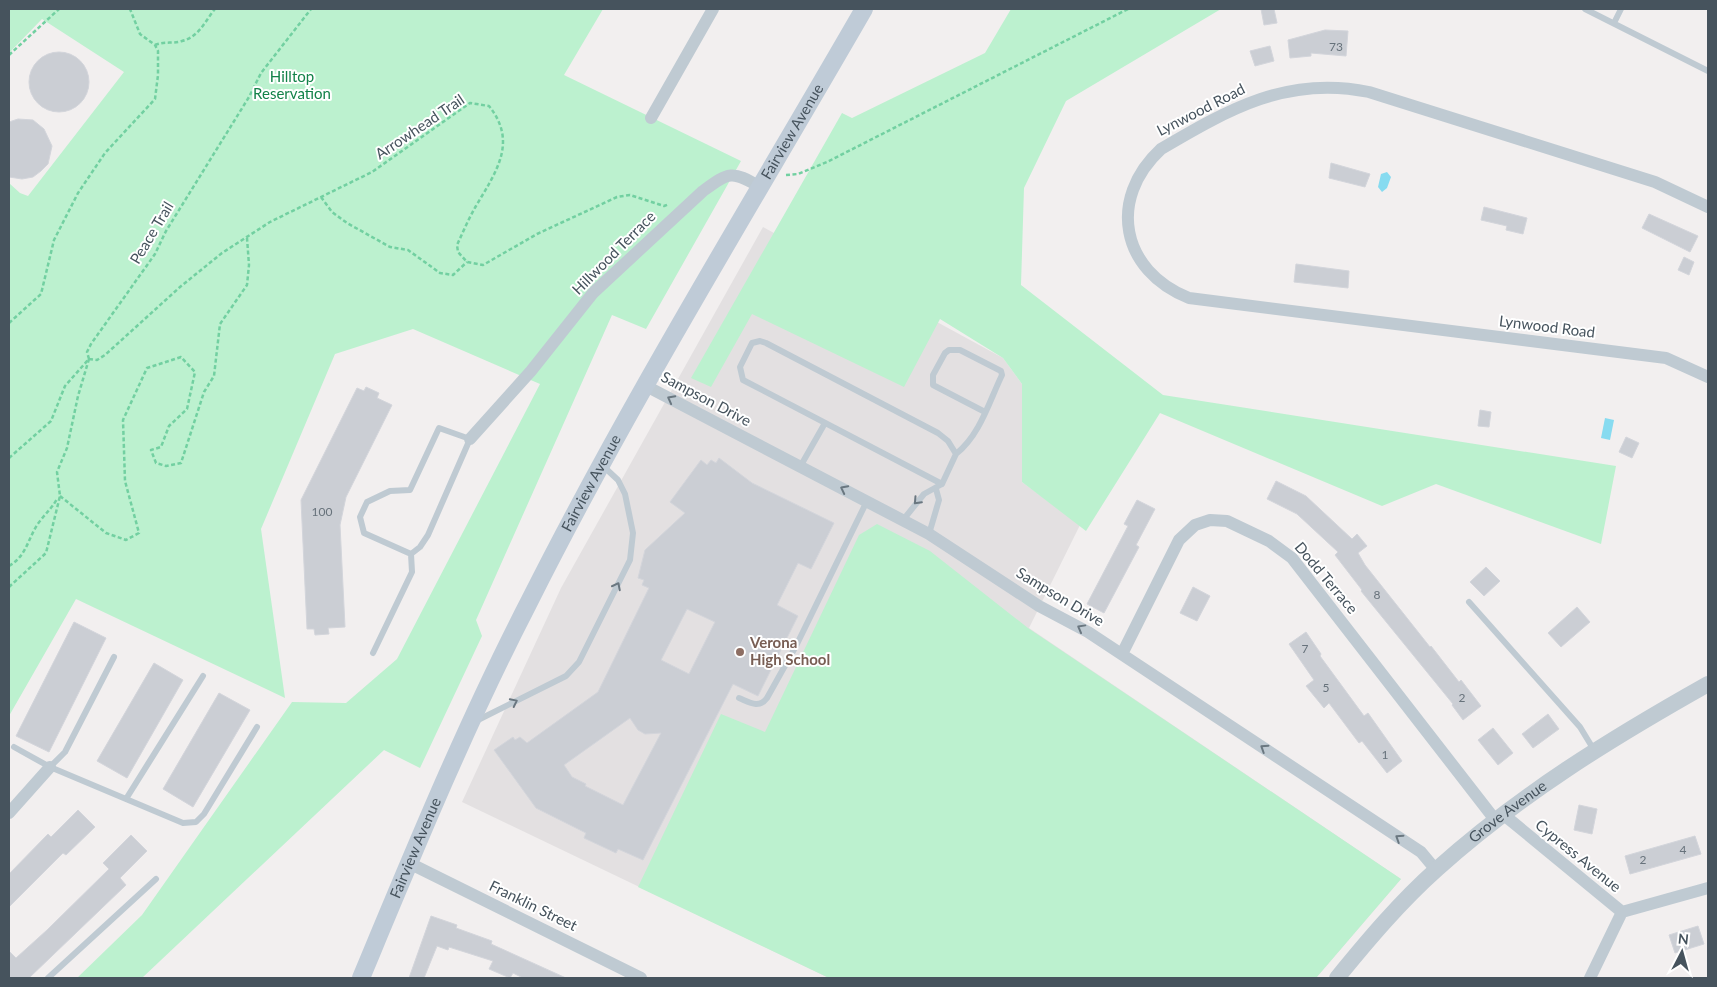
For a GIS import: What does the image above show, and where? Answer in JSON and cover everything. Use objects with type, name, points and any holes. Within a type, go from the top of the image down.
[{"type":"main road","name":"Fairview Avenue","points":[[362,978],[409,863],[470,723],[528,602],[646,386],[864,9]]},
{"type":"street","points":[[651,118],[713,9]]},
{"type":"street","name":"Lynwood Road","points":[[1708,207],[1655,182],[1369,92],[1334,86],[1316,86],[1297,88],[1259,98],[1161,149],[1151,158],[1136,180],[1129,201],[1128,222],[1135,252],[1148,272],[1166,287],[1189,298],[1666,358],[1708,377]]},
{"type":"street","name":"Hillwood Terrace","points":[[470,439],[531,371],[593,293],[703,191],[721,178],[732,174],[764,182]]},
{"type":"street","name":"Sampson Drive","points":[[646,386],[929,534],[1039,606],[1088,632],[1421,852],[1436,870]]},
{"type":"street","name":"Dodd Terrace","points":[[1122,654],[1183,534],[1202,522],[1227,521],[1269,541],[1292,558],[1500,818]]},
{"type":"street","name":"Grove Avenue","points":[[1337,978],[1377,930],[1436,870],[1500,818],[1594,750],[1708,684]]},
{"type":"street","points":[[9,813],[24,799],[50,767]]},
{"type":"street","name":"Cypress Avenue","points":[[1500,818],[1622,912],[1590,978]]},
{"type":"street","name":"Franklin Street","points":[[409,863],[641,978]]},
{"type":"street","points":[[1622,912],[1708,888]]},
{"type":"lane","points":[[1585,9],[1708,71]]},
{"type":"lane","points":[[1614,23],[1621,9]]},
{"type":"lane","points":[[942,484],[743,380],[740,367],[752,343],[760,341],[766,343],[938,433],[948,441],[956,454]]},
{"type":"lane","points":[[903,520],[924,494],[942,484],[956,454],[970,442],[985,412],[1002,375],[1001,371],[960,350],[949,350],[945,353],[933,375],[933,385],[985,412]]},
{"type":"lane","points":[[800,467],[825,423]]},
{"type":"lane","points":[[439,428],[470,439],[428,534],[420,547],[411,554],[364,533],[360,517],[367,502],[390,491],[410,490],[439,428]]},
{"type":"lane","points":[[470,723],[566,676],[579,662],[630,560],[634,542],[632,524],[622,486],[613,474],[602,466]]},
{"type":"lane","points":[[929,534],[938,500],[936,489]]},
{"type":"lane","points":[[739,698],[759,704],[767,698],[796,646],[867,501]]},
{"type":"lane","points":[[373,653],[412,572],[411,554]]},
{"type":"lane","points":[[1469,602],[1580,727],[1594,750]]},
{"type":"lane","points":[[50,767],[65,752],[114,658]]},
{"type":"lane","points":[[126,799],[203,676]]},
{"type":"lane","points":[[14,748],[50,767],[183,823],[196,822],[204,814],[257,727]]},
{"type":"lane","points":[[48,978],[156,878]]},
{"type":"path","points":[[9,55],[59,9]]},
{"type":"path","points":[[9,323],[40,294],[54,240],[78,193],[105,154],[155,99],[159,66],[158,51],[155,45],[140,34],[130,9]]},
{"type":"path","points":[[155,45],[164,41],[181,42],[192,37],[200,30],[215,9]]},
{"type":"path","name":"Peace Trail","points":[[9,458],[51,421],[65,386],[90,358],[87,352],[91,344],[155,254],[166,231],[262,73],[311,9]]},
{"type":"path","points":[[764,182],[798,174],[827,162],[1128,9]]},
{"type":"path","name":"Arrowhead Trail","points":[[90,358],[97,360],[105,356],[180,287],[222,252],[270,222],[372,172],[470,103],[489,106],[499,118],[504,135],[501,159],[457,245],[458,252],[467,262]]},
{"type":"path","points":[[321,197],[332,212],[347,223],[390,247],[408,250],[440,273],[452,275],[467,262],[483,265],[537,234],[617,197],[630,195],[664,206],[671,204]]},
{"type":"path","points":[[60,496],[106,533],[126,540],[139,533],[125,481],[122,440],[126,410],[147,368],[181,357],[195,372],[187,408],[169,426],[161,447],[151,450],[156,463],[166,466],[181,463],[204,392],[214,376],[220,324],[247,285],[249,265],[246,238]]},
{"type":"path","points":[[9,587],[46,553],[60,496],[57,472],[67,448],[78,396],[90,358]]},
{"type":"path","points":[[9,566],[27,549],[39,521],[50,511],[60,496]]},
{"type":"shaded area","name":"Verona High School","points":[[763,227],[1003,358],[1022,384],[1022,482],[1080,525],[1029,628],[1401,879],[1316,978],[829,978],[462,802],[561,588]]},
{"type":"green space","name":"Hilltop Reservation","points":[[9,9],[603,9],[564,75],[741,161],[646,329],[612,315],[476,620],[482,636],[420,768],[384,750],[142,978],[77,978],[142,915],[292,702],[346,703],[397,659],[540,384],[413,329],[335,354],[261,529],[285,698],[76,599],[9,716],[9,183],[20,193],[28,196],[124,72],[42,19],[9,53]]},
{"type":"green space","points":[[1011,9],[1221,9],[1066,101],[1024,188],[1021,285],[1163,395],[1616,466],[1601,544],[1436,484],[1382,506],[1160,413],[1086,531],[1022,482],[1022,384],[1003,358],[940,319],[904,387],[752,314],[711,387],[691,378],[842,113],[852,118],[985,53]]},
{"type":"green space","points":[[877,524],[930,551],[1028,628],[1401,879],[1316,978],[829,978],[638,887],[721,714],[765,732],[859,535]]},
{"type":"water","points":[[1387,172],[1391,177],[1387,188],[1382,192],[1378,187],[1381,174]]},
{"type":"water","points":[[1605,418],[1614,420],[1610,440],[1601,438]]},
{"type":"building","points":[[1261,9],[1274,9],[1277,23],[1264,25]]},
{"type":"building","points":[[1325,30],[1348,31],[1346,56],[1311,53],[1311,56],[1290,58],[1288,40]]},
{"type":"building","points":[[1270,46],[1274,61],[1255,66],[1250,51]]},
{"type":"building","points":[[53,52],[65,52],[76,57],[84,65],[89,76],[87,94],[76,107],[65,112],[53,112],[42,107],[34,99],[29,88],[29,76],[34,65],[42,57]]},
{"type":"building","points":[[18,119],[33,120],[44,129],[52,146],[48,164],[33,177],[22,179],[9,177],[9,122]]},
{"type":"building","points":[[1331,163],[1370,174],[1365,187],[1329,178]]},
{"type":"building","points":[[1484,207],[1527,218],[1523,234],[1506,230],[1507,226],[1481,220]]},
{"type":"building","points":[[1649,214],[1698,236],[1690,252],[1642,228]]},
{"type":"building","points":[[1684,257],[1694,262],[1689,275],[1678,270]]},
{"type":"building","points":[[1296,264],[1349,271],[1348,288],[1294,282]]},
{"type":"building","points":[[366,387],[379,393],[377,398],[392,405],[346,497],[340,525],[345,627],[328,628],[329,634],[315,635],[314,629],[307,629],[301,500],[357,388],[364,391]]},
{"type":"building","points":[[1480,410],[1491,412],[1489,427],[1478,426]]},
{"type":"building","points":[[1626,437],[1639,443],[1632,458],[1619,452]]},
{"type":"building","name":"Verona High School","points":[[719,458],[752,483],[834,523],[811,569],[798,563],[777,605],[798,616],[758,696],[733,684],[643,860],[618,849],[616,853],[584,838],[586,833],[536,808],[494,750],[513,737],[515,740],[520,737],[527,743],[598,692],[649,588],[642,585],[644,580],[638,578],[645,550],[685,513],[670,502],[701,460],[707,465],[711,460],[716,463]],"holes":[[[687,609],[715,622],[689,674],[661,660]],[[630,718],[638,730],[645,734],[661,733],[623,805],[585,786],[586,784],[572,777],[564,765]]]},
{"type":"building","points":[[1276,481],[1306,496],[1352,539],[1357,534],[1367,546],[1358,553],[1365,565],[1430,647],[1459,682],[1461,680],[1481,706],[1463,720],[1453,704],[1361,591],[1335,555],[1338,552],[1297,514],[1267,499]]},
{"type":"building","points":[[1137,500],[1155,509],[1136,545],[1139,547],[1104,613],[1087,604],[1128,526],[1124,524]]},
{"type":"building","points":[[1486,567],[1500,581],[1484,596],[1470,582]]},
{"type":"building","points":[[1193,587],[1210,596],[1197,621],[1180,613]]},
{"type":"building","points":[[1577,607],[1590,622],[1561,647],[1548,633]]},
{"type":"building","points":[[74,622],[106,638],[49,752],[16,736]]},
{"type":"building","points":[[1306,632],[1321,654],[1320,656],[1364,716],[1368,713],[1402,761],[1387,773],[1362,741],[1359,743],[1329,703],[1324,708],[1306,686],[1314,680],[1289,644]]},
{"type":"building","points":[[154,663],[183,680],[127,778],[97,761]]},
{"type":"building","points":[[219,693],[250,710],[193,807],[163,789]]},
{"type":"building","points":[[1548,714],[1559,729],[1533,748],[1522,734]]},
{"type":"building","points":[[1493,728],[1513,753],[1498,765],[1478,740]]},
{"type":"building","points":[[1579,805],[1597,809],[1592,834],[1574,830]]},
{"type":"building","points":[[78,810],[95,827],[66,855],[63,853],[9,907],[9,874],[48,834],[51,837]]},
{"type":"building","points":[[131,835],[147,851],[120,878],[126,885],[29,978],[9,978],[9,951],[16,958],[47,930],[109,869],[103,863]]},
{"type":"building","points":[[1695,836],[1701,854],[1630,874],[1625,856]]},
{"type":"building","points":[[431,916],[457,925],[456,928],[492,941],[491,944],[566,978],[523,978],[513,973],[510,978],[489,969],[493,961],[449,947],[448,950],[437,946],[424,978],[409,978]]},
{"type":"building","points":[[1698,926],[1704,944],[1675,953],[1669,935]]},
{"type":"place","name":"Verona High School","points":[[740,652]]}]
